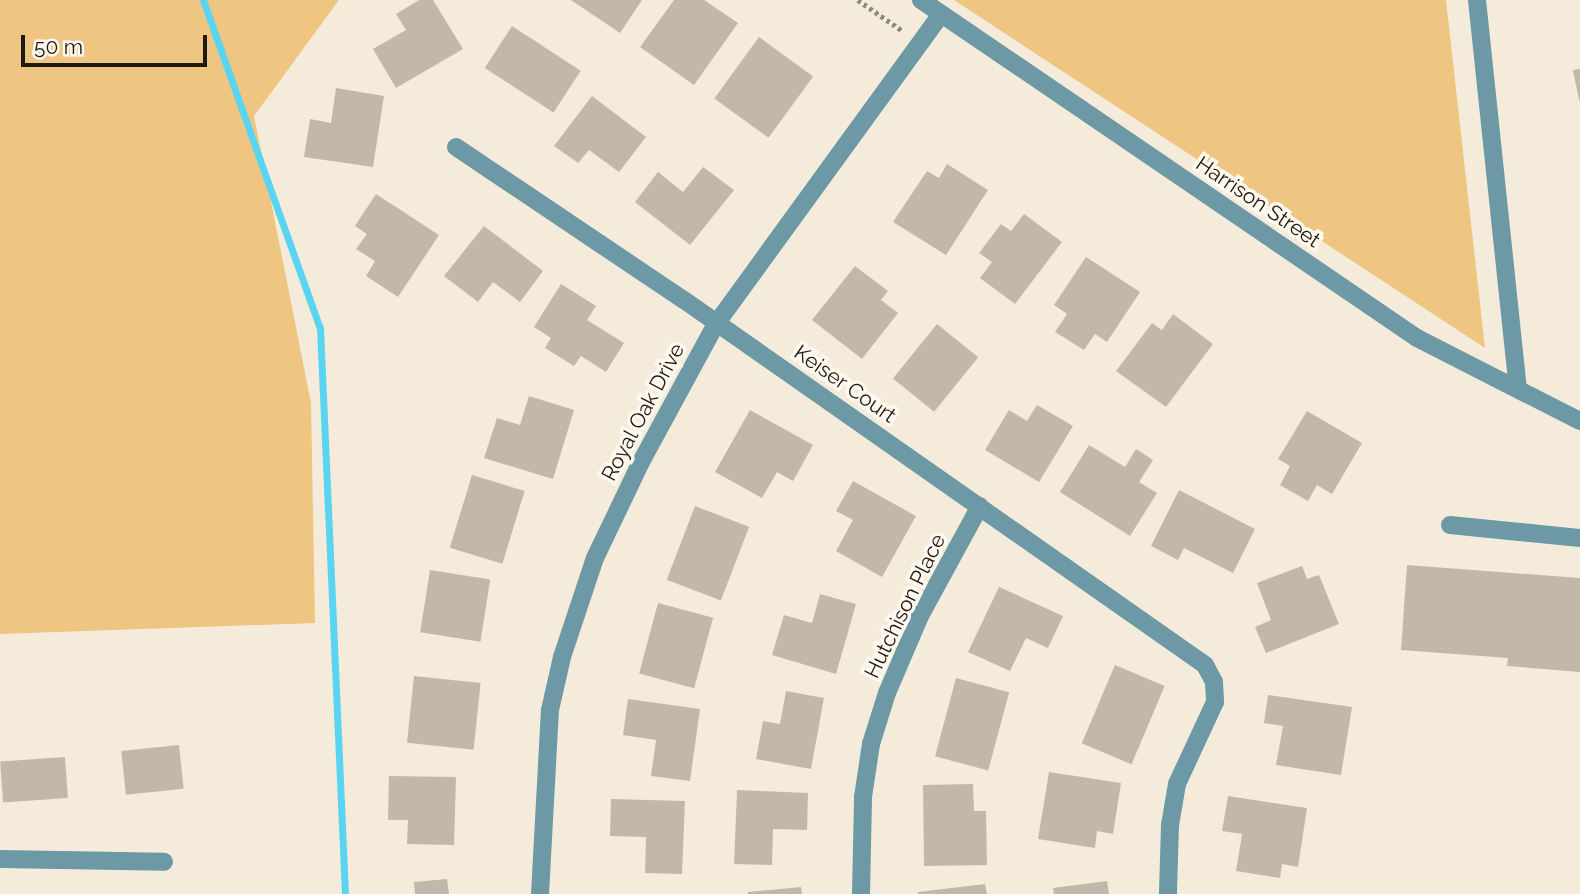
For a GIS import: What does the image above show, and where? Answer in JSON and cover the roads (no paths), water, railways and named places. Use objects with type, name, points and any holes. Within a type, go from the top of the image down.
[{"type":"street","name":"Harrison Street","points":[[921,0],[1417,338],[1580,421]]},
{"type":"street","points":[[1476,0],[1518,389]]},
{"type":"street","name":"Royal Oak Drive","points":[[540,894],[543,773],[550,710],[562,657],[595,558],[641,462],[716,324],[941,14]]},
{"type":"street","name":"Keiser Court","points":[[456,147],[980,506],[1205,665],[1214,682],[1215,702],[1177,784],[1168,894]]},
{"type":"street","name":"Hutchison Place","points":[[861,894],[863,796],[871,744],[887,692],[920,617],[980,506]]},
{"type":"street","points":[[1450,525],[1580,538]]},
{"type":"street","points":[[0,859],[164,862]]},
{"type":"waterway","points":[[203,0],[320,328],[345,894]]}]
